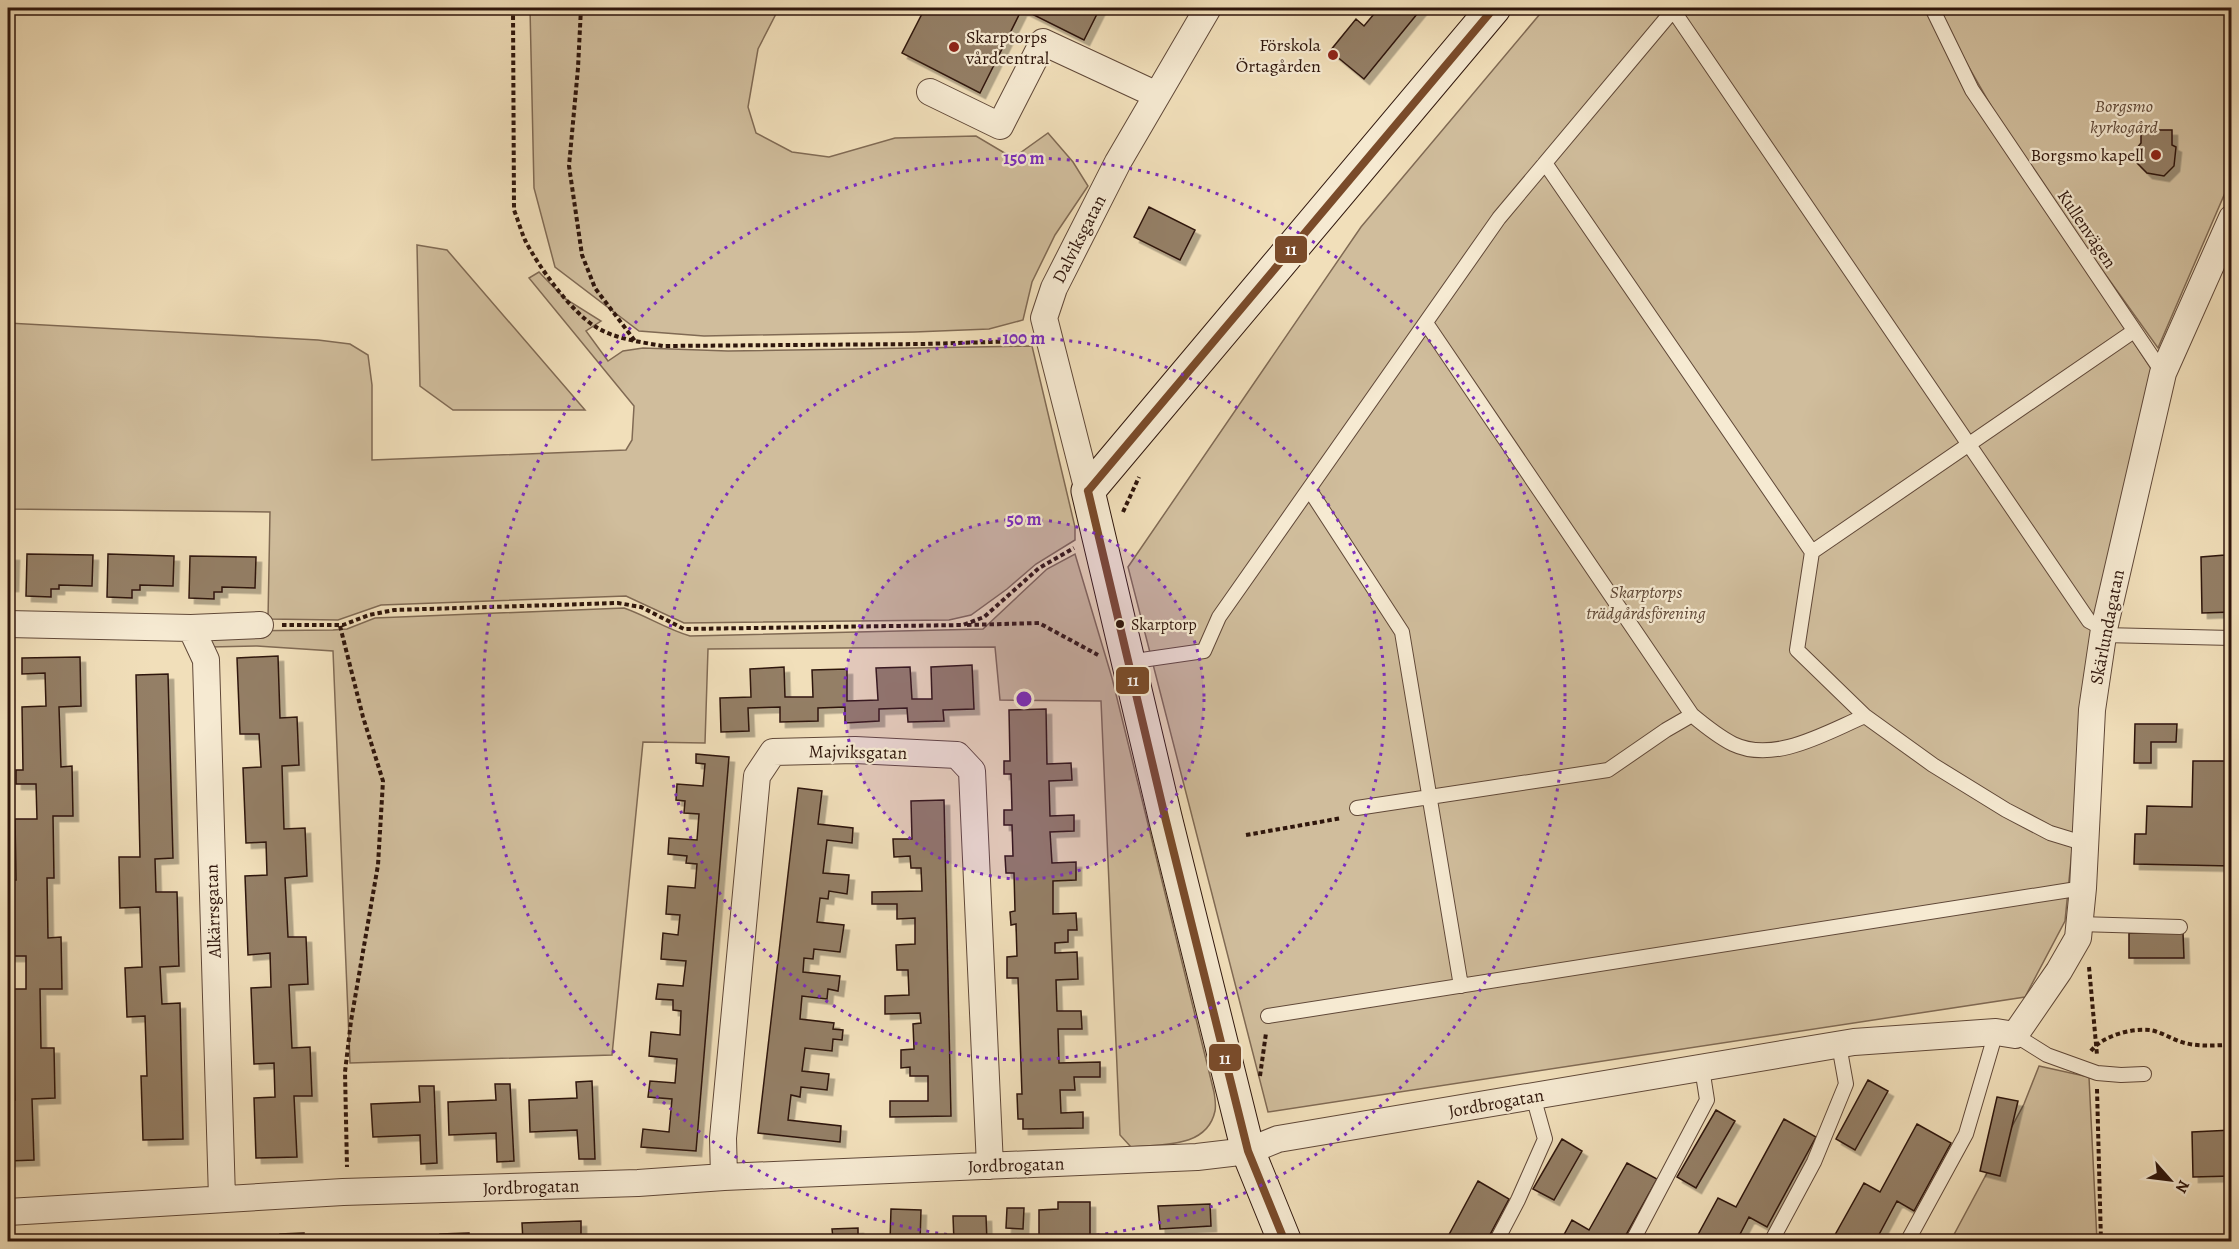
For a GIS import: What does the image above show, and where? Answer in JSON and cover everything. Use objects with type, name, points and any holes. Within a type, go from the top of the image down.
[{"type":"street","name":"Dalviksgatan","points":[[1208,8],[1118,162],[1054,288],[1044,318],[1248,1151],[1285,1242]]},
{"type":"street","points":[[1088,491],[1494,8]]},
{"type":"street","points":[[930,92],[1000,126],[1043,42],[1157,95]]},
{"type":"street","name":"Skärlundagatan","points":[[2005,1034],[2060,971],[2078,931],[2084,888],[2092,710],[2104,632],[2163,373],[2232,218]]},
{"type":"street","points":[[8,624],[190,628],[260,625]]},
{"type":"street","name":"Alkärrsgatan","points":[[190,628],[206,660],[222,1198]]},
{"type":"street","name":"Majviksgatan","points":[[724,1177],[723,1138],[757,776],[773,753],[855,750],[957,755],[972,771],[990,1166]]},
{"type":"street","name":"Jordbrogatan","points":[[8,1212],[348,1192],[638,1183],[724,1177],[1197,1157],[1248,1151],[1278,1139],[1839,1045],[2005,1034]]},
{"type":"lane","name":"Kullenvägen","points":[[1932,8],[1972,90],[2163,373]]},
{"type":"lane","points":[[1128,662],[1204,651],[1219,617],[1499,218],[1674,9],[2089,621],[2104,632],[2232,638]]},
{"type":"lane","points":[[1545,163],[1812,552],[1797,650],[1865,716],[1933,765],[2006,810],[2050,833],[2086,844]]},
{"type":"lane","points":[[1426,323],[1692,715],[1734,744],[1762,751],[1793,746],[1865,716]]},
{"type":"lane","points":[[1812,552],[2134,331]]},
{"type":"lane","points":[[1309,489],[1402,632],[1461,986]]},
{"type":"lane","points":[[1357,808],[1608,770],[1692,715]]},
{"type":"lane","points":[[1268,1016],[2084,888]]},
{"type":"lane","points":[[2078,931],[2180,927]]},
{"type":"lane","points":[[1907,1242],[1966,1134],[2005,1034],[2047,1055],[2069,1061],[2097,1073],[2144,1074]]},
{"type":"lane","points":[[1771,1242],[1814,1162],[1846,1084],[1839,1045]]},
{"type":"lane","points":[[1632,1242],[1707,1100],[1702,1068]]},
{"type":"lane","points":[[1496,1242],[1518,1200],[1545,1139],[1533,1096]]},
{"type":"path","points":[[513,8],[514,210],[525,240],[545,274],[574,308],[596,327],[635,341],[663,346],[922,344],[1050,340]]},
{"type":"path","points":[[581,8],[569,166],[582,255],[595,288],[635,341]]},
{"type":"path","points":[[963,625],[984,617],[1039,568],[1071,549]]},
{"type":"path","points":[[260,625],[340,626],[369,615],[394,610],[618,603],[641,607],[684,629],[1039,623],[1111,661],[1128,662]]},
{"type":"path","points":[[340,626],[363,717],[383,781],[378,865],[351,1021],[345,1072],[348,1192]]},
{"type":"path","points":[[1246,835],[1341,819],[1357,808]]},
{"type":"path","points":[[2078,931],[2087,957],[2097,1042],[2101,1242]]},
{"type":"path","points":[[1259,1086],[1268,1016]]},
{"type":"path","points":[[2069,1061],[2088,1054],[2097,1042],[2126,1032],[2150,1030],[2182,1043],[2201,1046],[2232,1045]]},
{"type":"green space","points":[[530,8],[779,8],[758,49],[748,107],[756,133],[792,152],[829,157],[895,138],[976,136],[1013,158],[1048,133],[1073,162],[1088,186],[1055,235],[1032,282],[1023,320],[989,329],[914,332],[704,336],[639,331],[555,267],[534,188]]},
{"type":"green space","name":"Skarptorps trädgårdsförening","points":[[1545,8],[1929,8],[1970,94],[2154,373],[2094,628],[2065,921],[2025,997],[1268,1112],[1128,567],[1361,227]]},
{"type":"green space","name":"Borgsmo kyrkogård","points":[[1935,8],[2231,8],[2231,179],[2158,348],[2017,151]]},
{"type":"green space","points":[[417,245],[447,250],[585,410],[453,410],[420,386]]},
{"type":"green space","points":[[539,272],[564,298],[601,321],[586,331],[608,361],[623,351],[643,348],[728,351],[1032,346],[1075,527],[1075,540],[1036,564],[971,615],[949,620],[684,623],[626,596],[381,605],[338,620],[268,619],[270,512],[8,509],[8,323],[318,340],[350,344],[368,355],[372,385],[372,460],[626,450],[632,440],[634,406],[529,278]]},
{"type":"green space","points":[[1075,554],[1112,678],[1214,1092],[1215,1111],[1203,1132],[1181,1142],[1131,1147],[1120,1135],[1101,701],[1000,700],[995,647],[708,649],[705,743],[643,742],[612,1055],[350,1063],[333,651],[257,646],[210,647],[209,639],[214,631],[333,630],[347,629],[375,618],[624,608],[690,636],[983,629],[1047,569]]},
{"type":"green space","points":[[2039,1066],[2089,1077],[2097,1241],[1950,1242],[2024,1104]]},
{"type":"building","name":"Skarptorps vårdcentral","points":[[925,8],[988,8],[1002,14],[1006,8],[1100,8],[1084,40],[1022,9],[980,93],[902,53]]},
{"type":"building","points":[[1379,8],[1422,8],[1364,79],[1330,51],[1356,19],[1364,26]]},
{"type":"building","name":"Borgsmo kapell","points":[[2141,130],[2172,130],[2172,145],[2176,147],[2174,166],[2164,176],[2147,173],[2136,162],[2137,148],[2141,143]]},
{"type":"building","points":[[1149,207],[1195,230],[1180,260],[1134,237]]},
{"type":"building","points":[[2227,501],[2232,501],[2232,612],[2202,613],[2201,557],[2225,555]]},
{"type":"building","points":[[27,554],[93,555],[92,586],[59,585],[59,589],[51,589],[51,597],[26,596]]},
{"type":"building","points":[[108,554],[174,556],[173,586],[140,585],[140,590],[132,590],[132,598],[107,597]]},
{"type":"building","points":[[8,555],[14,555],[13,586],[8,586]]},
{"type":"building","points":[[190,556],[256,557],[255,588],[222,587],[222,592],[214,592],[214,599],[189,598]]},
{"type":"building","points":[[278,656],[280,718],[297,717],[299,765],[282,766],[284,829],[305,828],[307,876],[285,878],[288,937],[306,937],[308,984],[289,985],[292,1048],[310,1047],[312,1096],[294,1096],[297,1157],[256,1158],[254,1098],[275,1097],[274,1063],[254,1064],[251,988],[271,987],[270,953],[248,955],[245,876],[267,875],[266,842],[246,843],[243,768],[261,767],[259,734],[240,734],[237,658]]},
{"type":"building","points":[[80,657],[81,706],[59,707],[61,767],[72,766],[73,816],[53,816],[54,878],[47,878],[48,938],[61,937],[62,989],[40,989],[41,1048],[54,1048],[55,1098],[32,1099],[34,1160],[8,1161],[8,1100],[15,1100],[14,1065],[8,1066],[8,989],[26,989],[26,956],[8,956],[8,942],[11,941],[9,880],[16,880],[15,819],[37,819],[36,784],[16,784],[16,770],[23,770],[22,707],[46,706],[45,673],[22,674],[22,658]]},
{"type":"building","points":[[972,665],[974,709],[943,710],[944,721],[908,722],[907,708],[879,709],[879,721],[845,723],[845,707],[818,708],[818,721],[780,722],[780,707],[748,708],[749,731],[721,732],[720,698],[751,697],[750,669],[784,667],[785,697],[813,697],[812,670],[847,669],[847,701],[878,700],[876,668],[910,667],[912,699],[932,699],[931,667]]},
{"type":"building","points":[[168,674],[173,858],[155,859],[156,892],[177,892],[179,966],[160,967],[162,1004],[180,1003],[183,1139],[143,1140],[141,1076],[147,1076],[145,1016],[127,1017],[125,968],[142,967],[140,907],[120,908],[119,857],[140,857],[136,675]]},
{"type":"building","points":[[1046,709],[1047,764],[1071,763],[1072,780],[1049,781],[1050,816],[1074,815],[1074,831],[1050,832],[1052,863],[1076,862],[1076,880],[1053,881],[1053,914],[1076,913],[1077,930],[1068,930],[1068,942],[1055,943],[1055,953],[1077,952],[1078,979],[1056,980],[1057,1011],[1081,1011],[1082,1029],[1058,1029],[1059,1063],[1100,1062],[1100,1077],[1074,1077],[1075,1090],[1060,1090],[1061,1113],[1083,1112],[1083,1128],[1023,1129],[1023,1119],[1018,1119],[1017,1094],[1022,1094],[1018,978],[1007,978],[1007,957],[1017,956],[1016,924],[1011,925],[1010,912],[1015,911],[1014,873],[1006,873],[1005,856],[1013,856],[1012,825],[1004,825],[1004,810],[1012,810],[1011,774],[1004,774],[1004,761],[1010,761],[1009,710]]},
{"type":"building","points":[[2135,724],[2177,724],[2176,742],[2151,742],[2151,763],[2134,763]]},
{"type":"building","points":[[696,754],[729,757],[696,1151],[641,1147],[643,1129],[669,1132],[672,1099],[648,1097],[650,1081],[675,1083],[677,1059],[649,1056],[651,1032],[680,1035],[681,1011],[673,1010],[673,1000],[656,999],[658,984],[683,986],[686,961],[661,959],[663,933],[678,935],[680,915],[666,914],[668,886],[695,888],[697,864],[686,863],[687,856],[668,854],[669,838],[697,840],[699,814],[684,813],[685,801],[676,800],[677,784],[703,786],[705,764],[696,763]]},
{"type":"building","points":[[2193,761],[2232,761],[2232,866],[2134,864],[2135,834],[2146,834],[2147,806],[2192,807]]},
{"type":"building","points":[[798,788],[822,791],[818,824],[853,828],[852,843],[827,840],[823,873],[849,875],[847,894],[829,891],[828,899],[820,898],[817,922],[844,925],[840,952],[814,949],[813,959],[804,958],[803,972],[840,976],[838,991],[828,989],[827,999],[802,996],[800,1019],[834,1023],[833,1029],[843,1030],[842,1040],[833,1039],[832,1051],[805,1048],[802,1071],[829,1074],[827,1090],[801,1087],[800,1097],[791,1095],[788,1120],[841,1126],[840,1142],[758,1133]]},
{"type":"building","points":[[944,800],[951,1116],[890,1117],[890,1101],[928,1101],[928,1076],[910,1076],[910,1067],[901,1068],[901,1050],[914,1049],[913,1024],[921,1023],[920,1013],[885,1014],[885,996],[909,995],[908,970],[897,970],[896,945],[915,944],[915,918],[897,919],[897,904],[872,904],[872,892],[922,891],[921,868],[911,868],[910,856],[894,857],[893,839],[912,839],[911,801]]},
{"type":"building","points":[[2129,933],[2183,933],[2184,958],[2129,958]]},
{"type":"building","points":[[1868,1080],[1888,1091],[1855,1150],[1836,1139]]},
{"type":"building","points":[[592,1081],[595,1159],[579,1159],[577,1130],[530,1132],[529,1100],[577,1098],[576,1082]]},
{"type":"building","points":[[495,1084],[510,1084],[514,1161],[497,1162],[496,1133],[449,1135],[448,1102],[496,1100]]},
{"type":"building","points":[[419,1086],[434,1086],[437,1163],[421,1164],[420,1135],[373,1137],[371,1104],[420,1102]]},
{"type":"building","points":[[1997,1097],[2018,1101],[2000,1176],[1980,1171]]},
{"type":"building","points":[[1716,1110],[1735,1121],[1696,1188],[1677,1177]]},
{"type":"building","points":[[1784,1119],[1816,1137],[1767,1227],[1749,1217],[1736,1242],[1694,1242],[1718,1198],[1736,1207]]},
{"type":"building","points":[[1917,1124],[1951,1143],[1914,1211],[1897,1201],[1875,1242],[1831,1242],[1864,1183],[1880,1192]]},
{"type":"building","points":[[2232,1130],[2232,1176],[2193,1177],[2192,1132]]},
{"type":"building","points":[[1562,1139],[1582,1151],[1554,1200],[1533,1189]]},
{"type":"building","points":[[1627,1163],[1657,1179],[1622,1242],[1560,1242],[1572,1220],[1589,1230]]},
{"type":"building","points":[[1478,1181],[1509,1199],[1486,1242],[1445,1242]]},
{"type":"building","points":[[1058,1202],[1090,1202],[1090,1242],[1039,1242],[1039,1210],[1058,1209]]},
{"type":"building","points":[[1210,1204],[1211,1226],[1160,1229],[1158,1206]]},
{"type":"building","points":[[1007,1208],[1024,1208],[1023,1229],[1006,1228]]},
{"type":"building","points":[[891,1209],[921,1210],[920,1242],[890,1242]]},
{"type":"building","points":[[953,1216],[986,1216],[987,1242],[954,1242]]},
{"type":"building","points":[[581,1221],[581,1242],[523,1242],[522,1223]]},
{"type":"building","points":[[858,1228],[858,1242],[806,1242],[805,1239],[833,1238],[832,1229]]},
{"type":"building","points":[[304,1233],[304,1242],[280,1242],[280,1234]]},
{"type":"building","points":[[469,1233],[470,1242],[440,1242],[440,1234]]},
{"type":"building","points":[[209,1235],[225,1235],[225,1242],[209,1242]]},
{"type":"building","points":[[363,1236],[396,1236],[396,1242],[363,1242]]},
{"type":"transit line","name":"11","points":[[1088,491],[1494,8]]},
{"type":"transit line","name":"11","points":[[1088,491],[1165,817],[1248,1151],[1285,1242]]},
{"type":"place","name":"Skarptorps vårdcentral","points":[[954,47]]},
{"type":"place","name":"Förskola Örtagården","points":[[1333,55]]},
{"type":"place","name":"Borgsmo kapell","points":[[2156,155]]},
{"type":"place","name":"Skarptorp","points":[[1120,624]]}]
